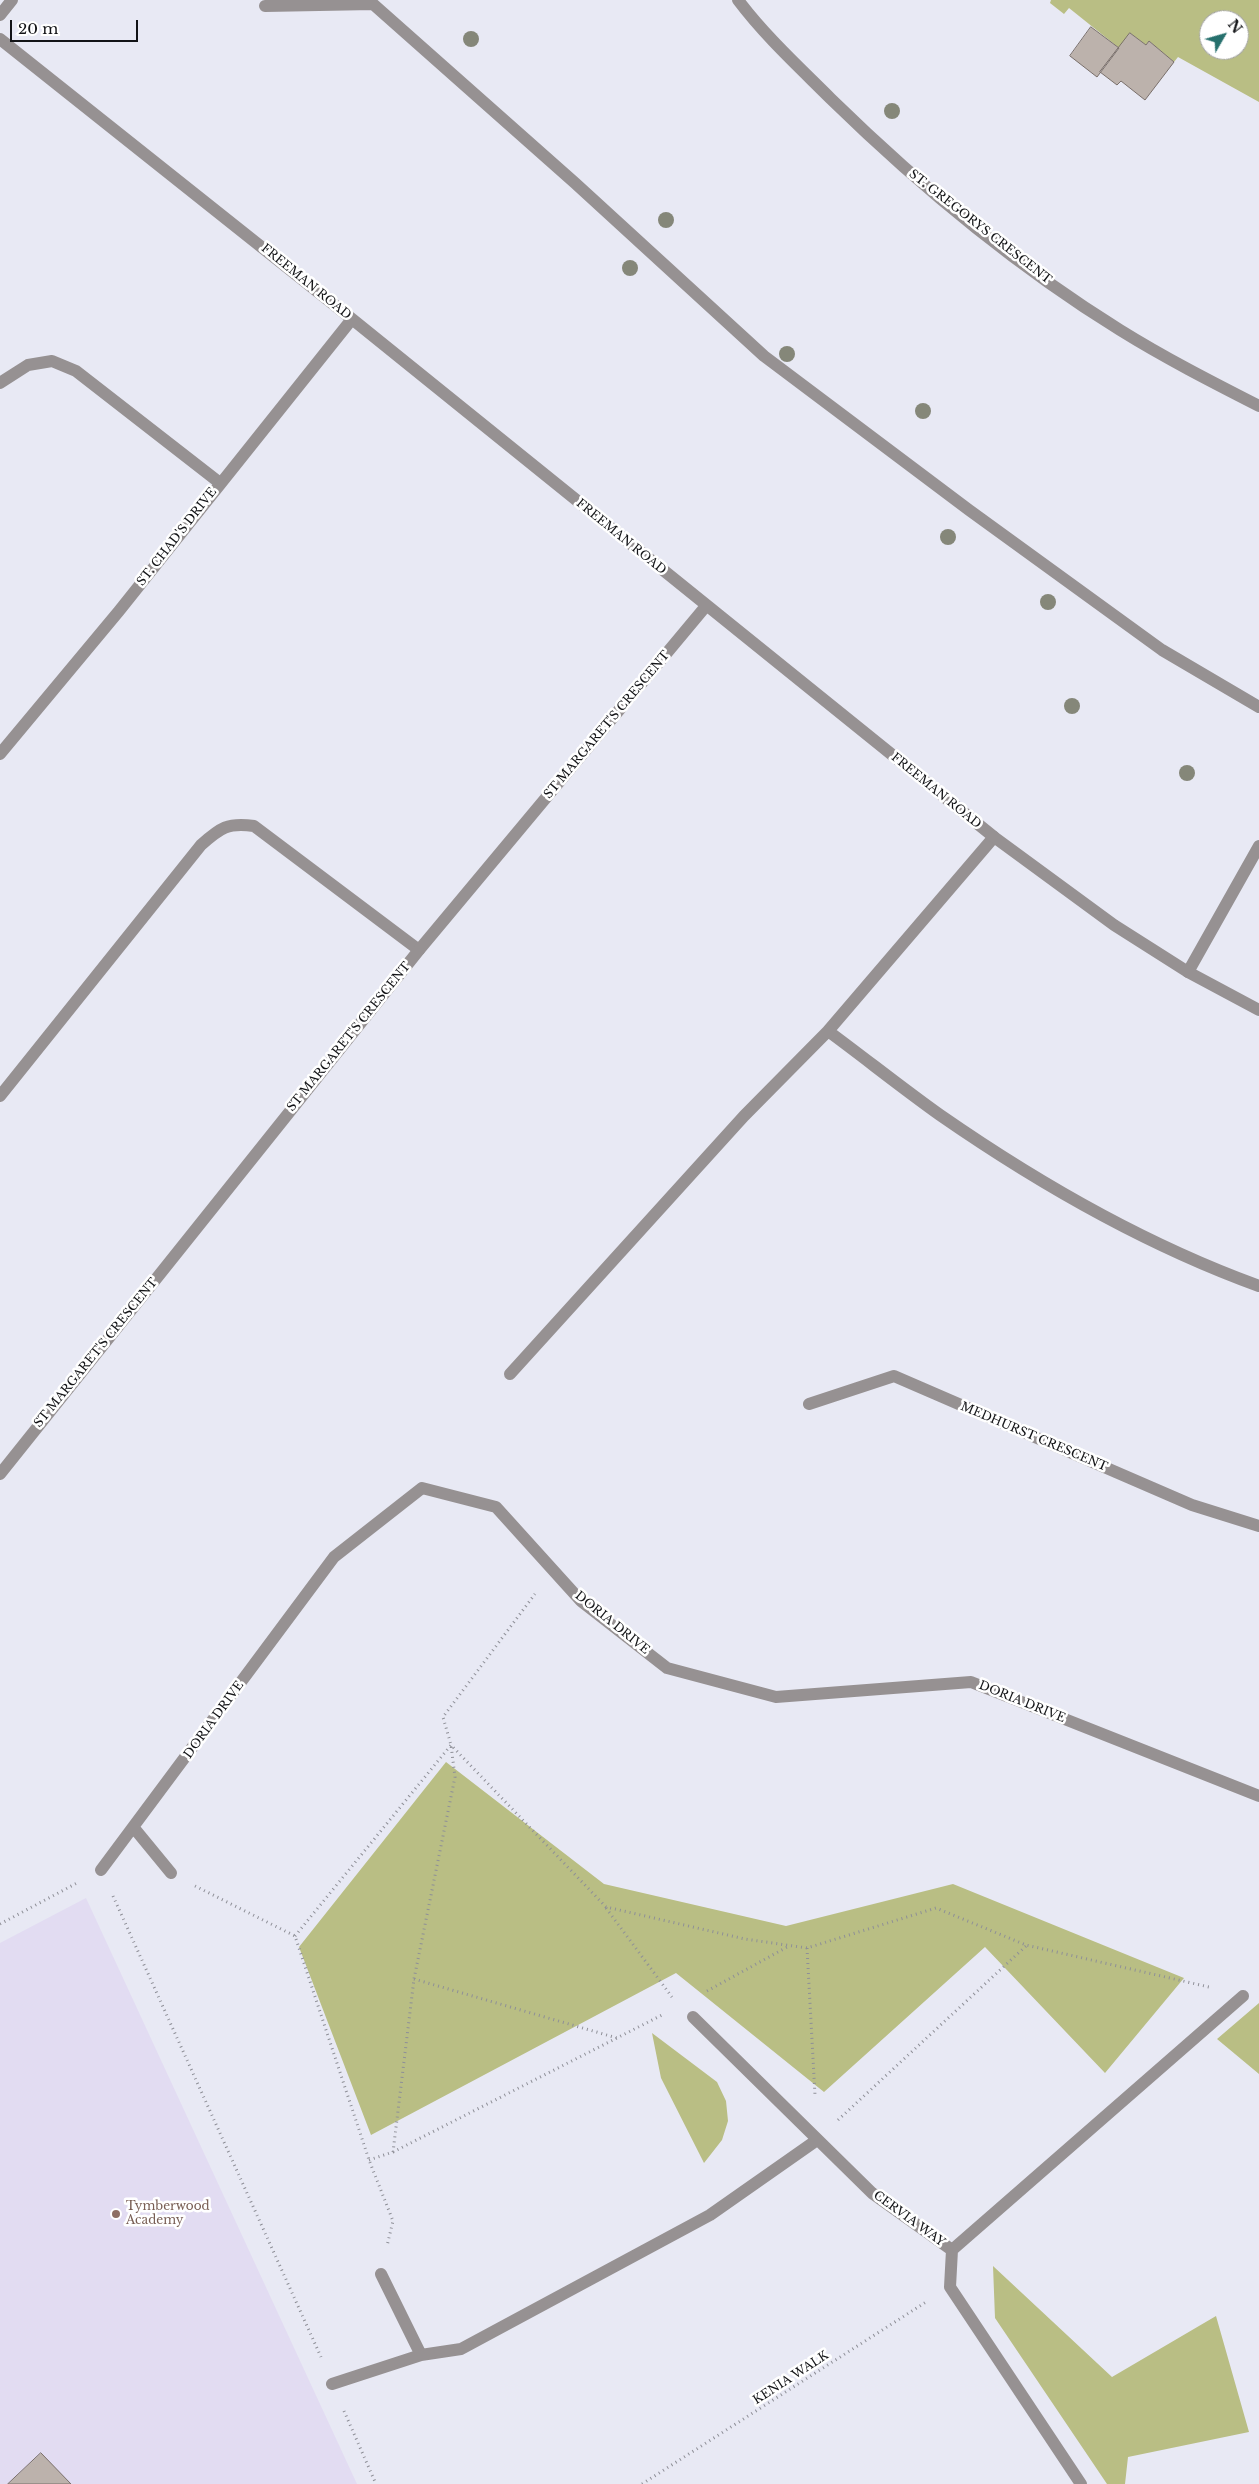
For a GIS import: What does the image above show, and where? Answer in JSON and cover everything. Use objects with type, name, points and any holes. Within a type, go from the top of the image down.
[{"type":"street","points":[[0,15],[12,0]]},
{"type":"street","name":"ST. GREGORYS CRESCENT","points":[[738,0],[786,54],[849,116],[910,173],[975,227],[1052,285],[1120,330],[1202,377],[1259,406]]},
{"type":"street","points":[[265,6],[373,2],[568,176],[764,356],[969,510],[1162,650],[1259,707]]},
{"type":"street","name":"FREEMAN ROAD","points":[[0,39],[352,319],[994,837],[1114,925],[1188,972],[1259,1010]]},
{"type":"street","name":"ST. CHAD'S DRIVE","points":[[0,754],[119,611],[352,319]]},
{"type":"street","points":[[0,383],[28,365],[52,361],[76,371],[220,483]]},
{"type":"street","name":"ST MARGARET'S CRESCENT","points":[[0,1474],[419,950],[706,606]]},
{"type":"street","points":[[0,1096],[201,845],[218,830],[237,823],[254,826],[419,950]]},
{"type":"street","points":[[510,1374],[744,1116],[828,1031],[994,837]]},
{"type":"street","points":[[1188,972],[1259,846]]},
{"type":"street","points":[[828,1031],[941,1115],[1078,1202],[1215,1270],[1259,1286]]},
{"type":"street","name":"MEDHURST CRESCENT","points":[[809,1404],[894,1376],[1192,1505],[1259,1526]]},
{"type":"street","name":"DORIA DRIVE","points":[[101,1870],[334,1557],[422,1488],[496,1507],[581,1601],[667,1668],[776,1698],[971,1682],[1259,1796]]},
{"type":"street","points":[[134,1828],[171,1874]]},
{"type":"street","points":[[952,2250],[1243,1996]]},
{"type":"street","name":"CERVIA WAY","points":[[693,2017],[872,2193],[952,2250],[950,2287]]},
{"type":"street","points":[[332,2384],[422,2355],[460,2350],[710,2215],[817,2140]]},
{"type":"street","points":[[381,2274],[422,2355]]},
{"type":"street","points":[[950,2287],[1082,2484]]},
{"type":"path","points":[[392,2152],[414,1979],[456,1777],[451,1745],[443,1717],[553,1569]]},
{"type":"path","points":[[451,1745],[606,1907],[679,2007],[693,2017]]},
{"type":"path","points":[[295,1936],[451,1745]]},
{"type":"path","points":[[0,1924],[101,1870],[376,2484]]},
{"type":"path","points":[[171,1874],[295,1936],[370,2160],[393,2221],[381,2274]]},
{"type":"path","points":[[606,1907],[745,1939],[807,1948],[936,1908],[1026,1945],[1243,1996]]},
{"type":"path","points":[[817,2140],[1026,1945]]},
{"type":"path","points":[[370,2160],[392,2152],[679,2007],[790,1946]]},
{"type":"path","points":[[807,1948],[817,2140]]},
{"type":"path","points":[[414,1979],[617,2038]]},
{"type":"path","name":"KENIA WALK","points":[[642,2484],[950,2287]]},
{"type":"shaded area","name":"Tymberwood Academy","points":[[86,1898],[357,2484],[0,2484],[0,1943]]},
{"type":"green space","points":[[1051,0],[1259,0],[1259,102],[1178,57],[1174,62],[1149,41],[1146,45],[1130,33],[1119,48],[1069,8],[1064,14],[1050,3]]},
{"type":"green space","points":[[446,1762],[604,1884],[786,1926],[953,1884],[1184,1978],[1105,2073],[985,1947],[824,2092],[676,1973],[371,2135],[299,1947]]},
{"type":"green space","points":[[1259,2003],[1259,2074],[1217,2039]]},
{"type":"green space","points":[[652,2033],[717,2082],[726,2101],[728,2121],[722,2140],[704,2163],[661,2078]]},
{"type":"green space","points":[[993,2266],[1112,2377],[1216,2316],[1249,2432],[1128,2457],[1125,2484],[1107,2484],[995,2318]]},
{"type":"building","points":[[1091,27],[1119,48],[1097,77],[1070,56]]},
{"type":"building","points":[[1130,33],[1146,45],[1149,41],[1174,62],[1145,100],[1121,81],[1117,85],[1100,72]]},
{"type":"building","points":[[41,2453],[71,2484],[8,2484]]},
{"type":"place","name":"Tymberwood Academy","points":[[116,2214]]}]
